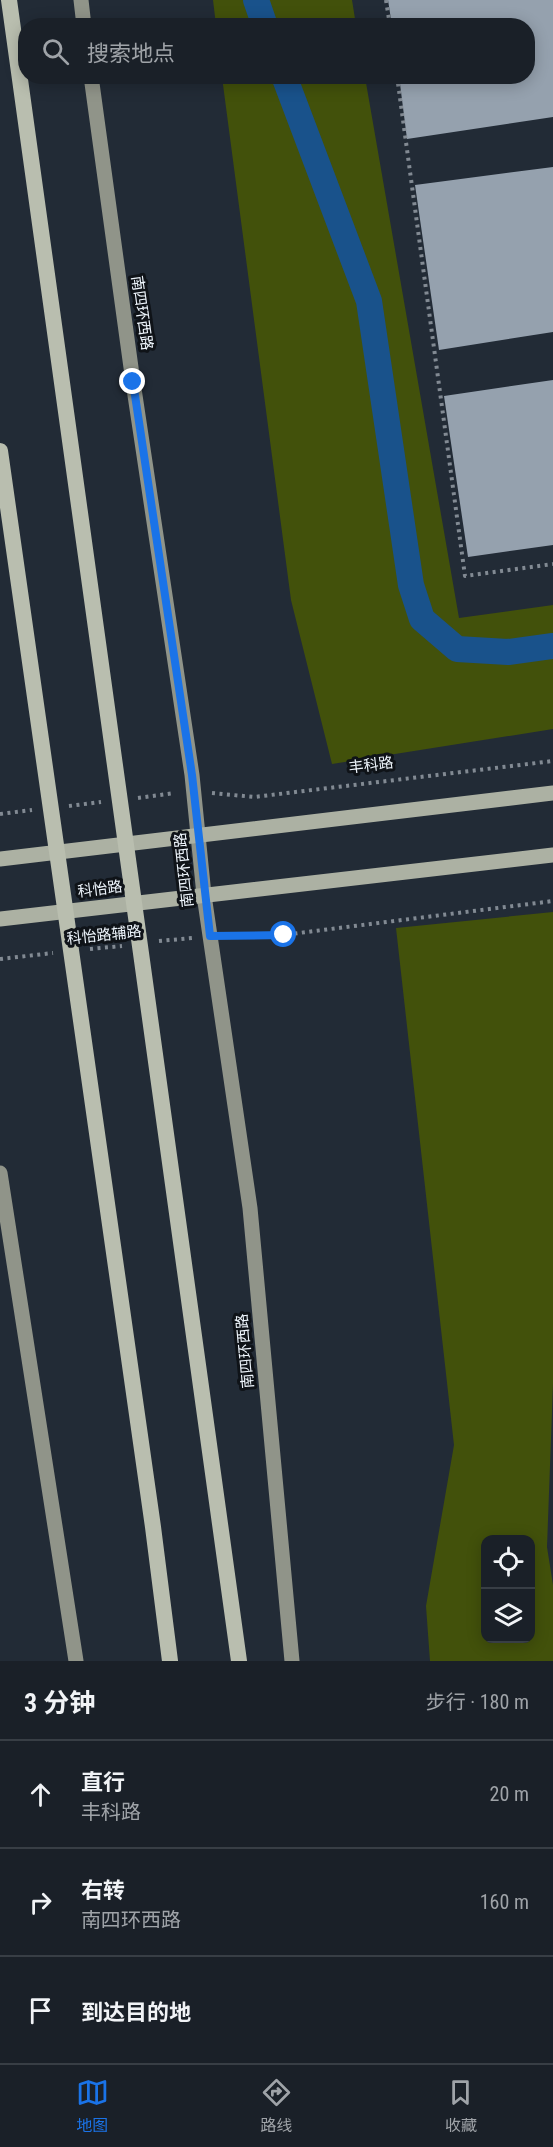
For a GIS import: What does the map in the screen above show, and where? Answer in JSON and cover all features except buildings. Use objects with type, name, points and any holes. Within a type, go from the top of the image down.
[{"type":"highway","points":[[9,0],[18,69]]},
{"type":"highway","points":[[20,84],[239,1661]]},
{"type":"highway","points":[[0,451],[153,1527],[170,1661]]},
{"type":"main road","points":[[81,0],[83,18]]},
{"type":"main road","name":"南四环西路","points":[[92,84],[194,791],[204,895],[250,1208],[292,1661]]},
{"type":"main road","points":[[0,859],[553,793]]},
{"type":"main road","points":[[204,895],[553,855]]},
{"type":"main road","name":"科怡路","points":[[0,919],[204,895]]},
{"type":"main road","points":[[0,1173],[76,1661]]},
{"type":"path","points":[[386,0],[389,18]]},
{"type":"path","points":[[398,84],[465,576],[553,564]]},
{"type":"path","name":"丰科路","points":[[194,791],[254,797],[553,761]]},
{"type":"path","points":[[137,798],[194,791]]},
{"type":"path","points":[[57,807],[102,802]]},
{"type":"path","points":[[0,814],[34,810]]},
{"type":"path","points":[[210,936],[284,935],[553,901]]},
{"type":"path","name":"科怡路辅路","points":[[152,942],[210,936]]},
{"type":"path","name":"科怡路辅路","points":[[82,950],[129,945]]},
{"type":"path","name":"科怡路辅路","points":[[0,959],[58,952]]},
{"type":"green space","points":[[213,0],[352,0],[355,18],[215,18]]},
{"type":"green space","points":[[223,84],[366,84],[459,618],[553,605],[553,729],[332,764],[291,600]]},
{"type":"green space","points":[[553,912],[553,1384],[547,1547],[553,1585],[553,1661],[430,1661],[426,1606],[454,1445],[396,928]]},
{"type":"waterway","points":[[256,0],[262,18]]},
{"type":"waterway","points":[[287,84],[369,301],[411,585],[422,619],[457,649],[508,652],[553,646]]},
{"type":"route","points":[[133,382],[192,775],[210,936],[284,935]]}]
